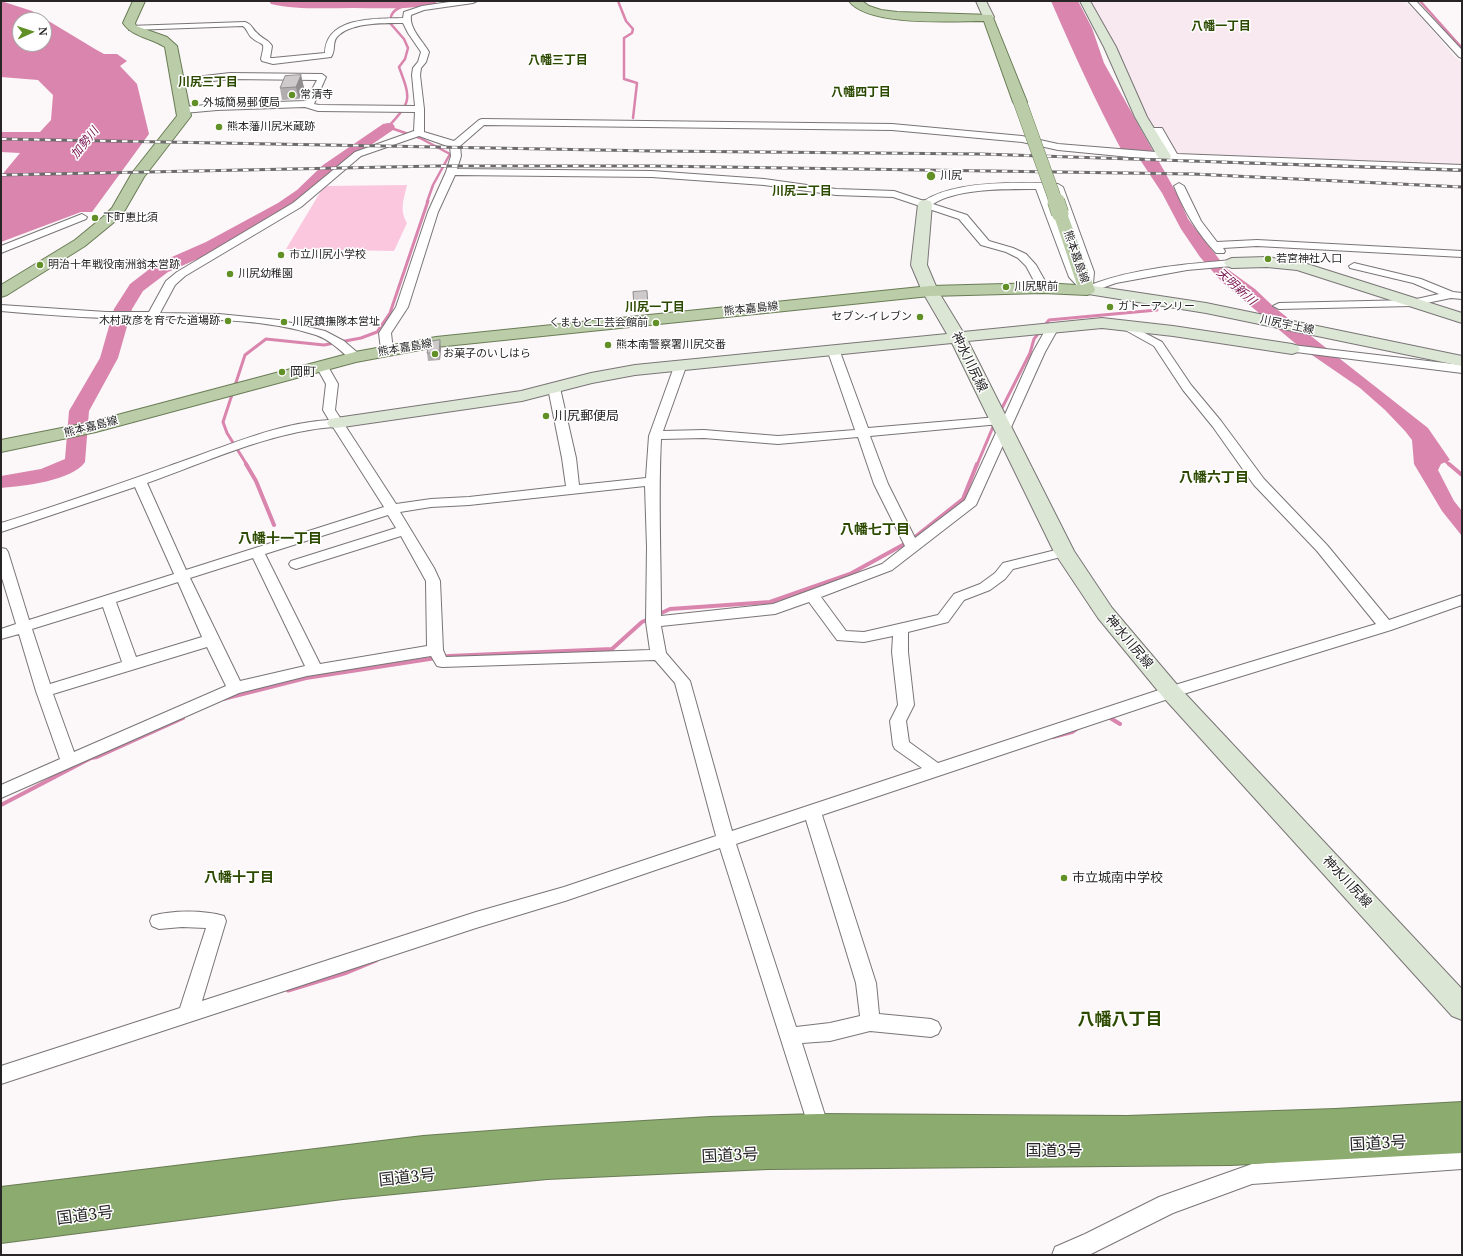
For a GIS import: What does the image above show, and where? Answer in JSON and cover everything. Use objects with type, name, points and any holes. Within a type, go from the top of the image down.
[{"type":"highway","name":"国道3号","points":[[1,1227],[22,1207],[431,1150],[544,1141],[710,1131],[819,1128],[1128,1130],[1335,1123],[1462,1116]]},
{"type":"highway","name":"国道3号","points":[[22,1207],[343,1184],[547,1164],[768,1154],[1231,1150],[1462,1139]]},
{"type":"main road","points":[[1,292],[80,243],[108,220],[118,210],[137,176],[184,116],[171,46],[163,40],[132,28],[129,21],[138,1]]},
{"type":"main road","points":[[855,1],[863,8],[894,16],[988,17]]},
{"type":"main road","name":"熊本嘉島線","points":[[988,17],[1094,306]]},
{"type":"main road","name":"熊本嘉島線","points":[[1,446],[70,433],[355,357],[387,350],[474,337],[930,291],[1043,288],[1094,306]]},
{"type":"street","points":[[419,133],[416,75],[417,68],[422,62],[425,52],[421,42],[407,26],[407,14],[417,9],[473,1]]},
{"type":"street","points":[[981,1],[988,17]]},
{"type":"street","points":[[1085,1],[1110,47],[1132,100],[1154,141],[1166,156]]},
{"type":"street","points":[[1412,1],[1462,55]]},
{"type":"street","points":[[132,28],[245,24],[254,35],[266,42],[268,46],[265,59],[273,61],[328,56],[333,36],[348,27],[362,23],[406,20]]},
{"type":"street","points":[[1452,43],[1462,44]]},
{"type":"street","points":[[266,77],[273,61]]},
{"type":"street","points":[[178,82],[230,76],[322,77],[310,103],[306,104]]},
{"type":"street","points":[[184,110],[217,107],[306,104],[318,108],[417,110]]},
{"type":"street","points":[[455,145],[482,122],[892,127],[1022,139],[1058,147],[1130,154],[1462,168]]},
{"type":"street","points":[[153,315],[170,283],[181,274],[297,205],[358,154],[419,133],[455,145]]},
{"type":"street","points":[[387,350],[385,333],[402,308],[433,212],[451,172],[456,156],[455,145]]},
{"type":"street","points":[[451,172],[652,174],[720,178],[836,192],[894,194],[963,216],[969,221],[979,237],[985,243],[1024,256],[1043,288]]},
{"type":"street","points":[[925,204],[941,196],[980,189],[1040,186],[1058,187],[1089,272],[1094,306]]},
{"type":"street","points":[[1040,186],[1074,277],[1094,306],[1158,344],[1187,388],[1217,424],[1259,482],[1322,548],[1386,626]]},
{"type":"street","points":[[1179,186],[1190,213],[1214,245],[1232,262]]},
{"type":"street","name":"神水川尻線","points":[[925,204],[919,265],[930,291],[957,336],[1064,552],[1105,613],[1171,692],[1460,1003]]},
{"type":"street","points":[[1,250],[82,217]]},
{"type":"street","points":[[1214,245],[1257,243],[1462,254]]},
{"type":"street","points":[[1351,248],[1357,285]]},
{"type":"street","points":[[1,528],[50,513],[293,428],[522,396],[591,378],[635,370],[681,364],[1053,327],[1094,306],[1113,280],[1187,267],[1232,262],[1267,262],[1299,266],[1462,318]]},
{"type":"street","points":[[1354,266],[1417,281],[1457,296]]},
{"type":"street","points":[[1279,306],[1412,303],[1457,296]]},
{"type":"street","name":"川尻宇土線","points":[[1094,306],[1155,299],[1462,361]]},
{"type":"street","points":[[1,308],[106,315],[135,314],[219,317],[279,324],[321,333],[340,343],[355,357]]},
{"type":"street","points":[[1122,324],[1292,349],[1337,353],[1428,366],[1462,369]]},
{"type":"street","points":[[653,622],[775,609],[887,567],[971,502],[1001,427],[1053,327]]},
{"type":"street","points":[[833,349],[881,484],[913,547]]},
{"type":"street","points":[[681,364],[655,436],[652,481],[654,547],[653,622],[659,655],[682,681],[726,840],[819,1128]]},
{"type":"street","points":[[322,366],[332,384],[329,410],[405,530],[433,581],[434,650],[442,662],[659,655]]},
{"type":"street","points":[[554,388],[569,458],[573,489]]},
{"type":"street","points":[[655,436],[672,434],[704,434],[778,440],[863,433],[1001,427]]},
{"type":"street","points":[[139,481],[181,576],[235,688]]},
{"type":"street","points":[[1,634],[24,628],[392,509],[431,503],[469,501],[652,481]]},
{"type":"street","points":[[296,564],[405,530]]},
{"type":"street","points":[[1,552],[44,691],[69,760]]},
{"type":"street","points":[[257,552],[315,670]]},
{"type":"street","points":[[812,595],[842,636],[864,637],[943,619],[959,598],[985,587],[1000,576],[1008,566],[1064,552]]},
{"type":"street","points":[[108,600],[131,664]]},
{"type":"street","points":[[1,1075],[476,920],[565,894],[700,847],[726,840],[1171,692],[1386,626],[1462,600]]},
{"type":"street","points":[[901,629],[900,652],[906,705],[898,721],[901,745],[936,770]]},
{"type":"street","points":[[44,691],[211,640]]},
{"type":"street","points":[[1,792],[69,760],[235,688],[315,670],[434,650]]},
{"type":"street","points":[[812,811],[866,983],[870,1022]]},
{"type":"street","points":[[159,921],[182,919],[217,921],[188,1014]]},
{"type":"street","points":[[789,1036],[830,1032],[870,1022],[931,1028]]},
{"type":"street","points":[[1063,1255],[1093,1242],[1167,1204],[1252,1174],[1462,1159]]},
{"type":"shaded area","points":[[1088,1],[1404,1],[1420,16],[1455,57],[1462,63],[1462,165],[1163,154]]},
{"type":"shaded area","points":[[407,185],[403,214],[407,223],[394,251],[286,249],[324,186]]},
{"type":"water","name":"加勢川","points":[[1,1],[34,12],[12,12],[12,52],[52,52],[52,23],[104,54],[117,54],[127,61],[120,66],[137,84],[149,134],[92,212],[81,212],[1,242],[1,176],[20,153],[1,152],[1,132],[40,132],[51,120],[53,95],[38,80],[1,77]]},
{"type":"water","name":"天明新川","points":[[1051,1],[1078,1],[1092,28],[1104,63],[1177,194],[1188,219],[1226,268],[1255,289],[1274,307],[1428,428],[1450,460],[1441,464],[1438,470],[1454,501],[1462,511],[1462,536],[1442,511],[1414,464],[1412,440],[1405,431],[1385,410],[1360,388],[1296,344],[1222,282],[1200,257],[1181,229],[1162,193],[1135,152],[1122,151],[1085,77]]},
{"type":"building","points":[[301,75],[296,87],[280,88],[285,76]]},
{"type":"building","points":[[647,291],[648,305],[634,306],[633,292]]},
{"type":"building","points":[[440,340],[439,353],[427,353],[429,342]]},
{"type":"waterway","points":[[275,1],[301,4],[412,4],[431,1]]},
{"type":"waterway","points":[[618,1],[626,21],[633,29],[632,33],[624,38],[624,79],[637,83],[633,118]]},
{"type":"waterway","points":[[1420,1],[1462,48]]},
{"type":"waterway","points":[[412,4],[396,9],[390,18],[390,23],[404,39],[408,48],[405,59],[399,67],[406,86],[407,99],[402,111],[388,127],[420,138],[450,154],[433,185],[427,202]]},
{"type":"waterway","points":[[1,482],[49,474],[75,462],[79,411],[109,358],[123,309],[136,288],[162,268],[212,246],[284,206],[303,193],[328,168],[388,127]]},
{"type":"waterway","points":[[247,465],[227,433],[223,422],[245,355],[266,339],[324,345],[361,338],[377,332],[390,313],[428,201]]},
{"type":"waterway","points":[[1000,412],[1030,353],[1034,339],[1049,320],[1157,310]]},
{"type":"waterway","points":[[977,465],[995,422]]},
{"type":"waterway","points":[[1443,459],[1450,465]]},
{"type":"waterway","points":[[246,464],[256,481],[274,525]]},
{"type":"waterway","points":[[657,615],[670,609],[770,602],[850,574],[910,541],[963,499],[977,464]]},
{"type":"waterway","points":[[1449,464],[1462,475]]},
{"type":"waterway","points":[[223,699],[306,678],[449,656],[612,649],[642,622],[651,618]]},
{"type":"waterway","points":[[1107,716],[1120,724]]},
{"type":"waterway","points":[[1,805],[91,758],[97,757],[183,718]]},
{"type":"waterway","points":[[1053,737],[1072,732],[1078,728]]},
{"type":"waterway","points":[[288,990],[347,972],[376,960]]},
{"type":"railway","points":[[1,139],[654,151],[981,154],[1462,170]]},
{"type":"railway","points":[[1,175],[437,166],[653,166],[1193,174],[1462,187]]},
{"type":"place","name":"常清寺","points":[[292,95]]},
{"type":"place","name":"外城簡易郵便局","points":[[195,103]]},
{"type":"place","name":"熊本藩川尻米蔵跡","points":[[219,127]]},
{"type":"place","name":"川尻","points":[[931,176]]},
{"type":"place","name":"下町恵比須","points":[[95,218]]},
{"type":"place","name":"市立川尻小学校","points":[[281,255]]},
{"type":"place","name":"若宮神社入口","points":[[1268,259]]},
{"type":"place","name":"明治十年戦役南洲翁本営跡","points":[[40,265]]},
{"type":"place","name":"川尻幼稚園","points":[[230,274]]},
{"type":"place","name":"川尻駅前","points":[[1006,287]]},
{"type":"place","name":"ガトーアンリー","points":[[1110,307]]},
{"type":"place","name":"セブン-イレブン","points":[[920,317]]},
{"type":"place","name":"木村政彦を育てた道場跡","points":[[228,321]]},
{"type":"place","name":"川尻鎮撫隊本営址","points":[[284,322]]},
{"type":"place","name":"くまもと工芸会館前","points":[[656,323]]},
{"type":"place","name":"熊本南警察署川尻交番","points":[[608,345]]},
{"type":"place","name":"お菓子のいしはら","points":[[435,354]]},
{"type":"place","name":"岡町","points":[[282,372]]},
{"type":"place","name":"川尻郵便局","points":[[546,416]]},
{"type":"place","name":"市立城南中学校","points":[[1064,878]]},
{"type":"district","name":"八幡一丁目","points":[[1221,27]]},
{"type":"district","name":"八幡三丁目","points":[[558,61]]},
{"type":"district","name":"川尻三丁目","points":[[208,83]]},
{"type":"district","name":"八幡四丁目","points":[[861,93]]},
{"type":"district","name":"川尻二丁目","points":[[802,192]]},
{"type":"district","name":"川尻一丁目","points":[[655,308]]},
{"type":"district","name":"八幡六丁目","points":[[1214,478]]},
{"type":"district","name":"八幡七丁目","points":[[875,530]]},
{"type":"district","name":"八幡十一丁目","points":[[280,539]]},
{"type":"district","name":"八幡十丁目","points":[[239,878]]},
{"type":"district","name":"八幡八丁目","points":[[1120,1020]]}]
